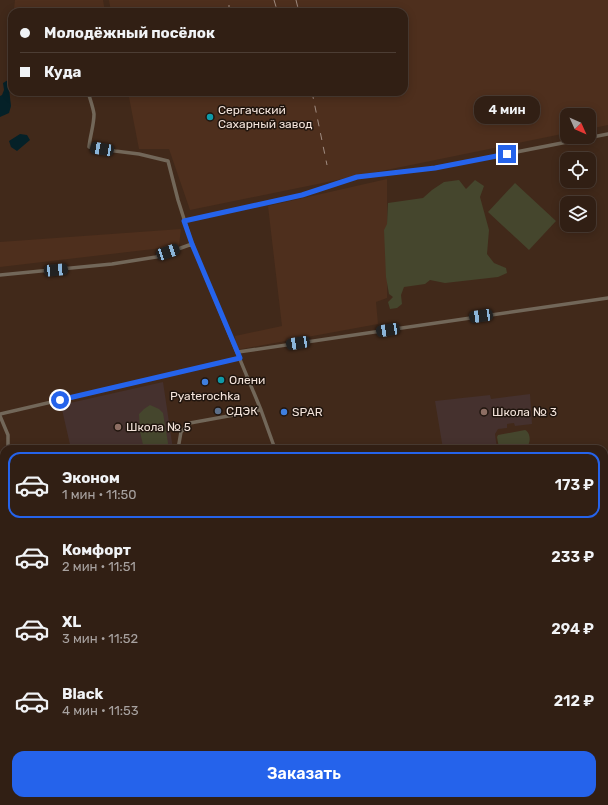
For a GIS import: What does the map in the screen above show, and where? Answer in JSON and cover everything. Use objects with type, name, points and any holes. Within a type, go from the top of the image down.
[{"type":"street","points":[[89,96],[94,113],[89,147],[139,154],[168,162],[184,221],[192,244],[238,352],[274,445]]},
{"type":"street","points":[[184,221],[302,195],[357,177],[435,168],[608,134]]},
{"type":"street","points":[[0,275],[112,264],[156,256],[192,244]]},
{"type":"street","points":[[238,352],[608,298]]},
{"type":"street","points":[[8,445],[8,436],[0,415],[240,358]]},
{"type":"street","points":[[179,445],[181,432],[190,423],[261,410]]},
{"type":"shaded area","points":[[15,0],[103,0],[104,8],[14,8]]},
{"type":"shaded area","name":"Сергачский Сахарный завод","points":[[109,0],[608,0],[608,125],[596,128],[596,108],[560,108],[560,134],[190,210],[169,149],[139,149],[129,96],[408,96],[408,8],[110,8]]},
{"type":"shaded area","points":[[387,179],[387,298],[376,302],[378,324],[236,350],[235,336],[282,326],[268,206]]},
{"type":"shaded area","points":[[181,229],[179,246],[0,267],[0,242]]},
{"type":"shaded area","name":"Школа № 5","points":[[163,382],[172,445],[70,445],[61,405]]},
{"type":"shaded area","name":"Школа № 3","points":[[530,394],[532,424],[515,426],[514,423],[507,424],[507,428],[498,429],[495,434],[496,445],[442,445],[435,401],[490,395],[491,399]]},
{"type":"green space","points":[[459,180],[466,189],[475,180],[484,186],[480,197],[489,230],[487,254],[494,263],[506,268],[507,273],[498,277],[445,283],[430,280],[425,284],[404,287],[401,295],[402,304],[397,308],[390,309],[388,302],[393,297],[389,294],[386,277],[384,230],[387,224],[388,203],[423,198],[444,182]]},
{"type":"green space","points":[[515,183],[556,221],[529,250],[488,212]]},
{"type":"green space","points":[[150,405],[159,409],[163,413],[168,445],[143,445],[140,432],[139,414]]},
{"type":"green space","points":[[525,430],[530,437],[530,441],[528,445],[498,445],[498,435]]},
{"type":"water","points":[[8,80],[8,96],[10,96],[11,106],[9,113],[0,117],[0,96],[4,90],[3,83]]},
{"type":"water","points":[[20,134],[27,135],[30,140],[17,151],[11,147],[9,141]]},
{"type":"railway","points":[[229,0],[229,8]]},
{"type":"railway","points":[[274,0],[276,8]]},
{"type":"railway","points":[[296,0],[298,8]]},
{"type":"railway","points":[[313,96],[327,165]]},
{"type":"place","name":"Сергачский Сахарный завод","points":[[210,117]]},
{"type":"place","name":"Олени","points":[[221,380]]},
{"type":"place","name":"Pyaterochka","points":[[205,382]]},
{"type":"place","name":"СДЭК","points":[[218,411]]},
{"type":"place","name":"SPAR","points":[[284,412]]},
{"type":"place","name":"Школа № 3","points":[[484,412]]},
{"type":"place","name":"Школа № 5","points":[[118,427]]},
{"type":"route","points":[[60,400],[240,358],[192,244],[184,221],[302,195],[357,177],[435,168],[507,154]]}]
